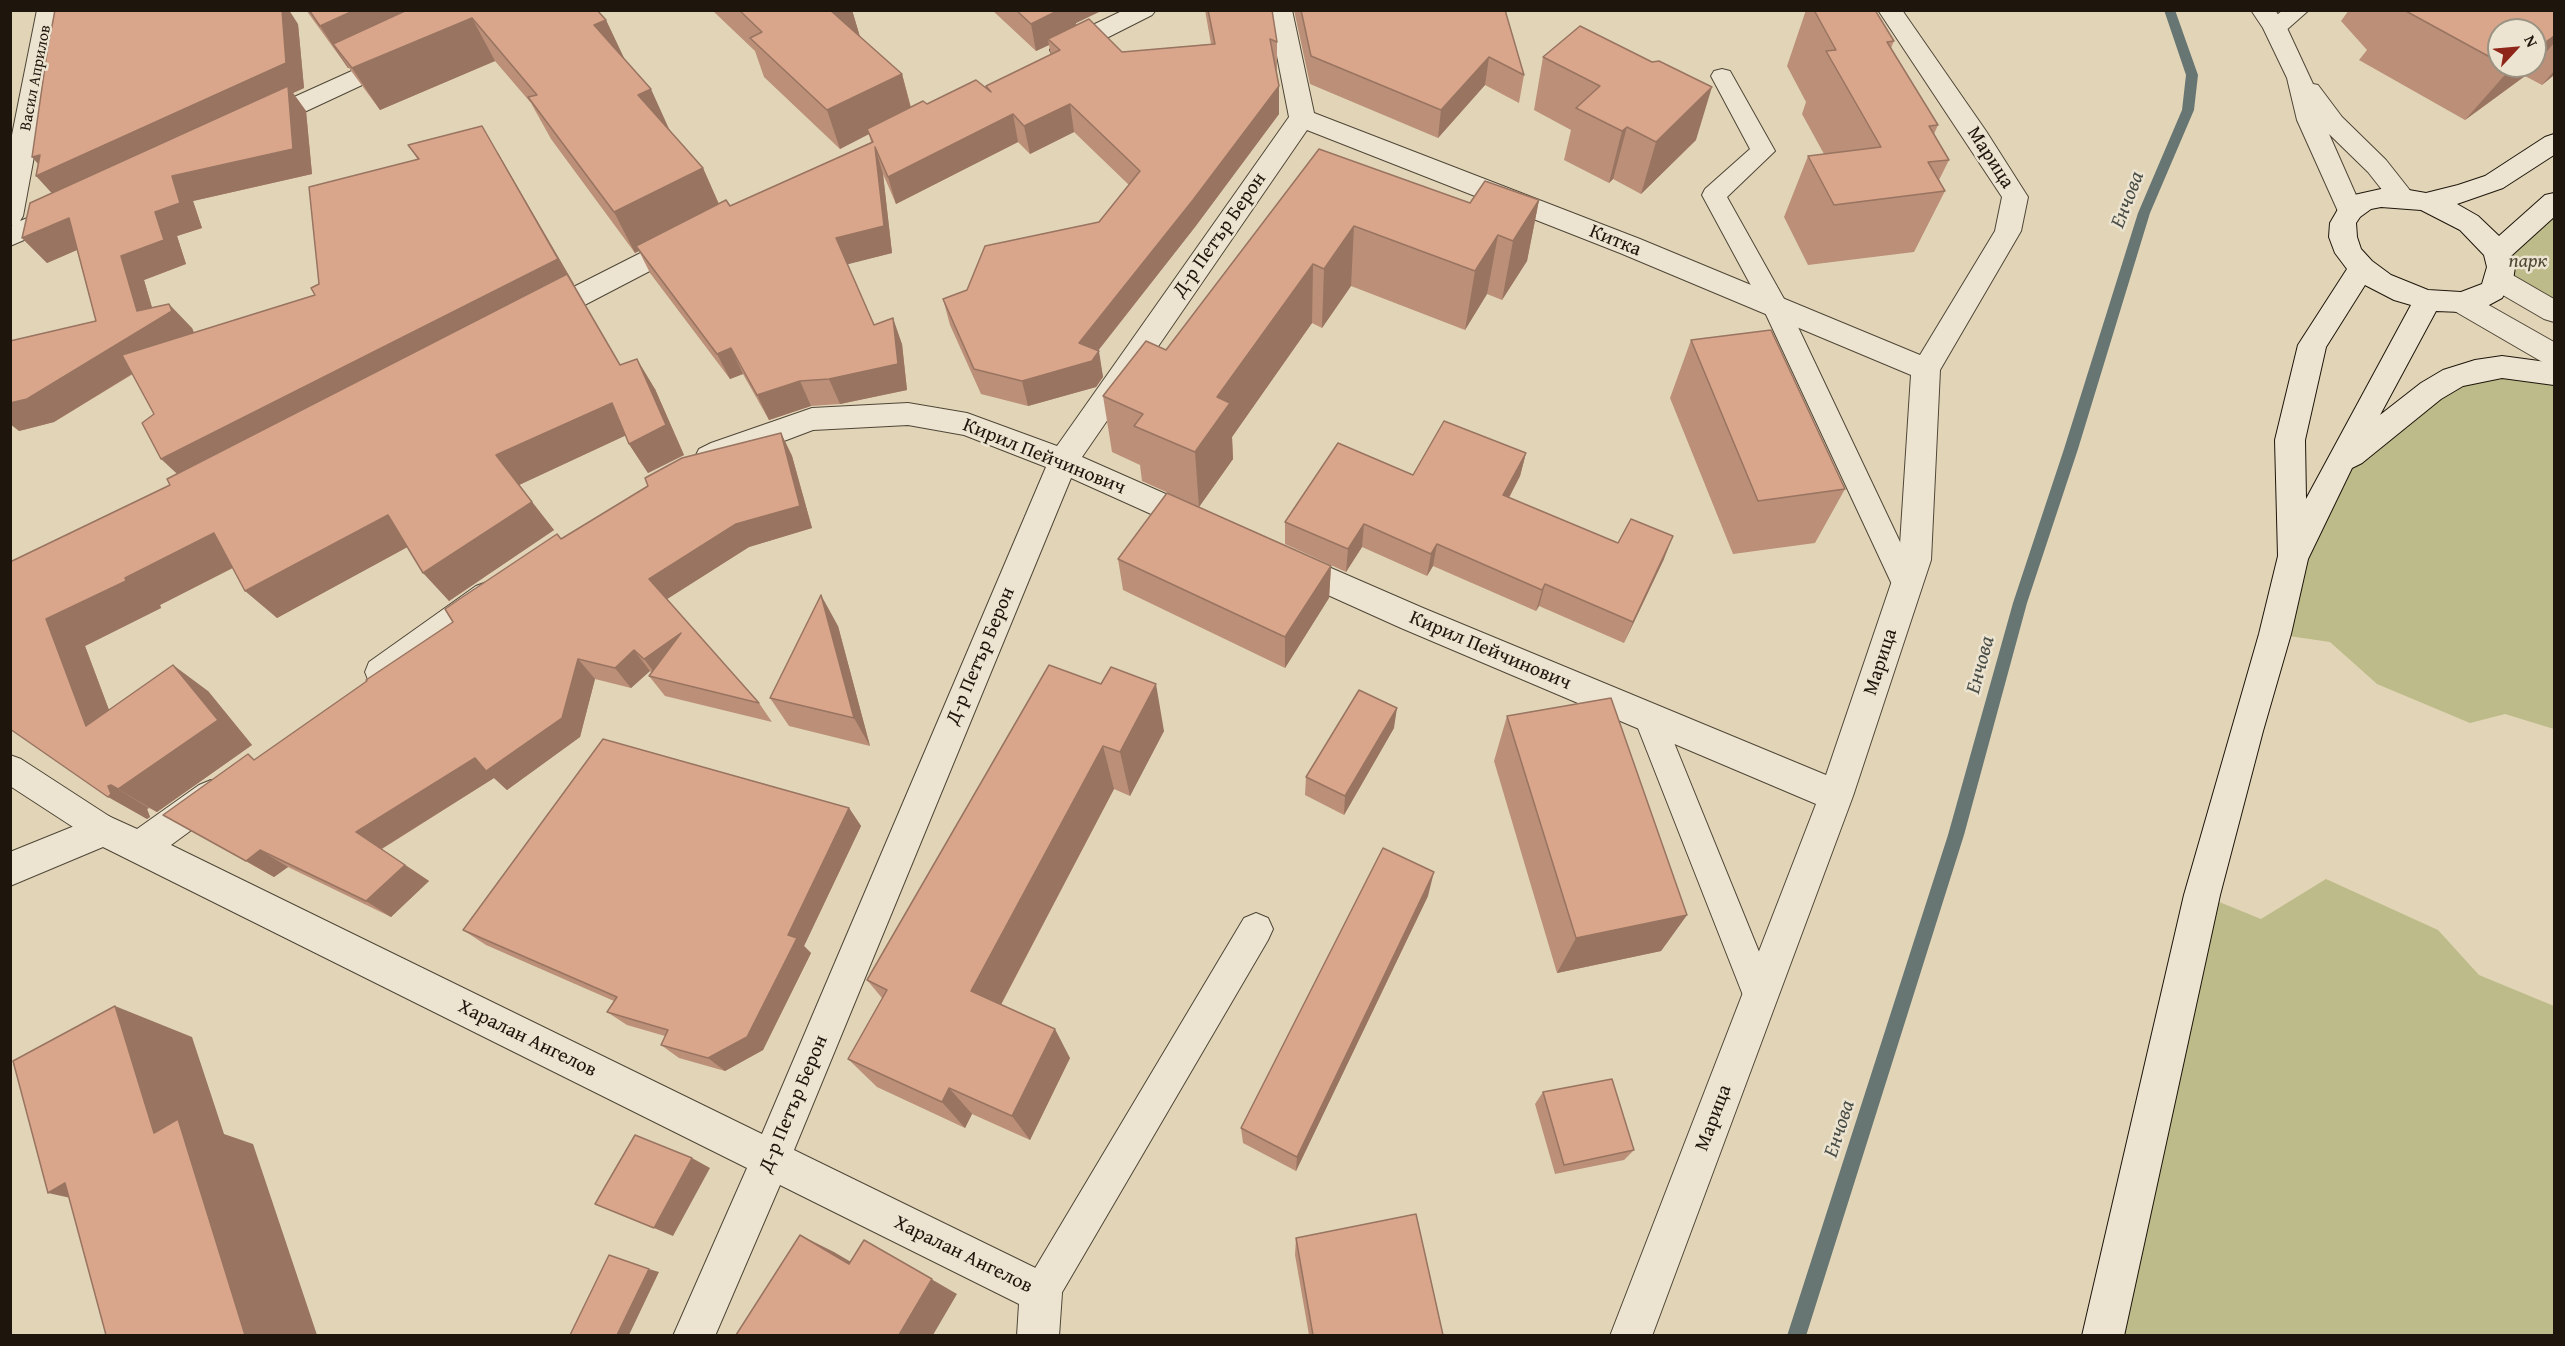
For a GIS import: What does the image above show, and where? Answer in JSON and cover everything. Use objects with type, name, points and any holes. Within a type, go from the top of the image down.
[{"type":"street","name":"Васил Априлов","points":[[10,216],[21,101],[49,10]]},
{"type":"street","points":[[1038,62],[1144,10]]},
{"type":"street","points":[[1280,10],[1302,118]]},
{"type":"street","name":"Марица","points":[[1631,1335],[1836,796],[1914,560],[1926,369],[2008,231],[2015,197],[1977,136],[1890,10]]},
{"type":"street","points":[[2269,19],[2299,78],[2333,123],[2414,200],[2449,211],[2469,223],[2486,238],[2498,267],[2554,312]]},
{"type":"street","points":[[235,134],[416,50]]},
{"type":"street","points":[[2299,78],[2310,120],[2350,211]]},
{"type":"street","name":"Китка","points":[[1302,118],[1630,246],[1926,369]]},
{"type":"street","name":"Д-р Петър Берон","points":[[694,1335],[771,1159],[1063,461],[1302,118]]},
{"type":"street","points":[[2554,143],[2514,171],[2494,182],[2464,193],[2414,200],[2381,198],[2363,202],[2350,211],[2343,223],[2343,237],[2349,252],[2362,268],[2396,290],[2428,300],[2461,302],[2479,298],[2492,291],[2498,267],[2554,202]]},
{"type":"street","points":[[10,237],[85,203]]},
{"type":"street","points":[[519,327],[710,228]]},
{"type":"street","points":[[2292,559],[2290,440],[2312,345],[2362,268]]},
{"type":"street","points":[[2103,1335],[2202,895],[2246,731],[2275,634],[2292,559],[2338,466],[2428,300]]},
{"type":"street","points":[[2461,302],[2554,355]]},
{"type":"street","points":[[2338,466],[2431,391],[2454,378],[2475,371],[2502,367],[2554,374]]},
{"type":"street","name":"Кирил Пейчинович","points":[[683,472],[722,451],[812,419],[908,414],[967,424],[1063,461],[1226,535]]},
{"type":"street","name":"Кирил Пейчинович","points":[[1259,550],[1412,618],[1836,796]]},
{"type":"street","points":[[362,687],[466,609],[515,576]]},
{"type":"street","points":[[140,848],[237,778]]},
{"type":"street","points":[[10,869],[104,830]]},
{"type":"street","name":"Харалан Ангелов","points":[[104,830],[1041,1293]]},
{"type":"street","points":[[1038,1335],[1041,1293]]},
{"type":"lane","points":[[2269,19],[2298,10]]},
{"type":"lane","points":[[1722,76],[1763,151],[1714,195],[1775,306],[1906,584]]},
{"type":"lane","points":[[1648,718],[1760,996]]},
{"type":"lane","points":[[10,769],[104,830]]},
{"type":"lane","points":[[1041,1293],[1256,929]]},
{"type":"green space","name":"парк","points":[[2554,202],[2554,312],[2499,280],[2501,267],[2541,213]]},
{"type":"green space","points":[[2475,371],[2544,371],[2554,374],[2554,729],[2505,714],[2470,723],[2377,684],[2330,642],[2275,634],[2338,466]]},
{"type":"green space","points":[[2326,879],[2438,930],[2479,975],[2554,1006],[2554,1335],[2103,1336],[2202,895],[2261,919]]},
{"type":"building","points":[[55,10],[282,10],[286,63],[36,176],[40,155],[32,157]]},
{"type":"building","points":[[309,10],[355,10],[320,26]]},
{"type":"building","points":[[407,10],[597,10],[606,20],[594,25],[651,89],[638,95],[703,168],[614,212],[528,97],[537,95],[472,18],[352,68],[333,44]]},
{"type":"building","points":[[739,10],[830,10],[902,74],[827,110],[750,38],[762,32]]},
{"type":"building","points":[[1016,10],[1059,10],[1031,24]]},
{"type":"building","points":[[1208,10],[1272,10],[1277,42],[1270,39],[1279,86],[1193,200],[1079,343],[1099,351],[1092,361],[1022,381],[974,369],[943,299],[967,290],[985,246],[1099,222],[1140,171],[1070,104],[1024,126],[1013,114],[888,177],[875,147],[884,226],[836,238],[874,325],[893,318],[898,364],[829,379],[800,381],[757,395],[731,348],[717,354],[636,246],[726,200],[730,206],[873,142],[867,129],[923,101],[927,104],[976,80],[991,92],[986,86],[1060,50],[1048,39],[1089,19],[1122,52],[1215,44]]},
{"type":"building","points":[[1301,10],[1505,10],[1524,75],[1489,57],[1441,110],[1311,56]]},
{"type":"building","points":[[1814,10],[1875,10],[1894,41],[1887,42],[1938,125],[1929,126],[1949,160],[1928,162],[1945,191],[1834,205],[1808,156],[1881,147],[1826,51],[1836,50]]},
{"type":"building","points":[[2404,10],[2554,10],[2554,36],[2547,41],[2547,18],[2487,18],[2487,55]]},
{"type":"building","points":[[1580,26],[1652,62],[1659,61],[1712,87],[1656,142],[1627,127],[1622,131],[1576,108],[1600,86],[1543,57]]},
{"type":"building","points":[[288,86],[293,149],[172,176],[180,203],[155,212],[164,240],[121,256],[137,311],[169,304],[172,311],[27,399],[10,403],[10,341],[96,321],[69,218],[22,238],[30,203]]},
{"type":"building","points":[[482,126],[558,259],[161,459],[142,423],[154,414],[122,355],[315,295],[311,288],[319,284],[309,187],[419,159],[408,145]]},
{"type":"building","points":[[1319,149],[1470,203],[1485,181],[1539,200],[1513,241],[1498,235],[1475,271],[1354,226],[1324,269],[1313,264],[1217,397],[1230,403],[1195,452],[1134,426],[1143,414],[1103,396],[1146,341],[1166,350]]},
{"type":"building","points":[[567,274],[620,365],[637,359],[666,425],[629,444],[612,403],[496,455],[532,502],[423,573],[388,515],[245,591],[214,533],[125,578],[126,581],[46,619],[86,726],[173,665],[218,720],[118,789],[111,785],[108,786],[111,794],[108,797],[10,729],[10,562],[170,485],[167,479]]},
{"type":"building","points":[[1771,330],[1845,489],[1758,501],[1691,340]]},
{"type":"building","points":[[1444,421],[1526,453],[1503,495],[1618,543],[1631,519],[1673,536],[1633,622],[1545,584],[1542,590],[1437,544],[1431,554],[1364,524],[1348,549],[1285,522],[1338,443],[1413,475]]},
{"type":"building","points":[[781,433],[800,506],[736,524],[649,579],[759,703],[649,676],[681,633],[644,659],[634,650],[615,668],[578,659],[562,718],[486,771],[475,758],[356,832],[405,865],[366,901],[260,850],[246,861],[163,815],[248,754],[254,760],[366,680],[453,622],[445,609],[458,600],[557,534],[561,539],[648,486],[645,478],[682,458]]},
{"type":"building","points":[[1167,493],[1331,566],[1285,637],[1118,559]]},
{"type":"building","points":[[821,595],[854,718],[770,698]]},
{"type":"building","points":[[1049,665],[1101,684],[1111,667],[1156,684],[1120,752],[1103,746],[971,991],[1055,1029],[1012,1116],[949,1088],[942,1102],[848,1059],[887,990],[867,980]]},
{"type":"building","points":[[1359,690],[1397,708],[1345,796],[1306,777]]},
{"type":"building","points":[[1611,698],[1687,915],[1576,938],[1507,716]]},
{"type":"building","points":[[603,739],[849,808],[788,935],[797,938],[747,1037],[708,1058],[661,1045],[668,1030],[607,1012],[617,997],[463,930]]},
{"type":"building","points":[[1383,848],[1434,872],[1297,1157],[1241,1128]]},
{"type":"building","points":[[115,1006],[154,1133],[178,1119],[245,1335],[106,1335],[65,1183],[48,1193],[13,1061]]},
{"type":"building","points":[[1612,1079],[1634,1150],[1564,1165],[1543,1092]]},
{"type":"building","points":[[635,1135],[692,1158],[654,1228],[595,1204]]},
{"type":"building","points":[[1416,1214],[1443,1335],[1313,1335],[1296,1238]]},
{"type":"building","points":[[800,1235],[849,1264],[864,1240],[932,1279],[899,1335],[736,1335]]},
{"type":"building","points":[[609,1255],[649,1269],[617,1335],[570,1335]]},
{"type":"waterway","name":"Енчова","points":[[1796,1336],[1956,835],[2020,603],[2071,449],[2144,213],[2188,110],[2192,75],[2169,10]]}]
